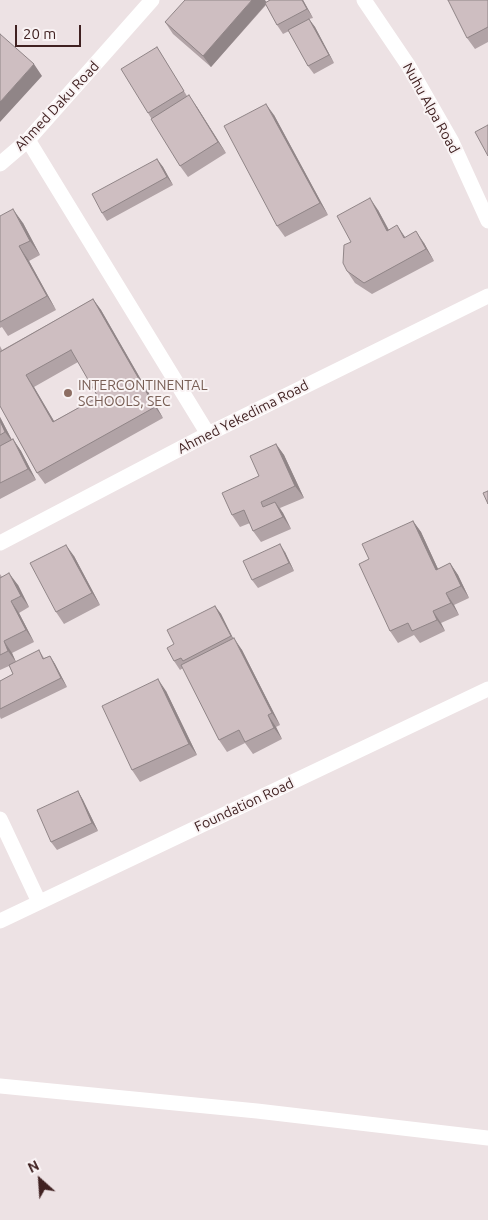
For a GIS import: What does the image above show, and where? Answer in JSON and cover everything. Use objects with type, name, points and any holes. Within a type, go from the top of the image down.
[{"type":"street","name":"Ahmed Daku Road","points":[[0,164],[28,140],[152,0]]},
{"type":"street","name":"Nuhu Alpa Road","points":[[364,0],[408,65],[452,142],[488,221]]},
{"type":"street","points":[[28,140],[208,434]]},
{"type":"street","name":"Ahmed Yekedima Road","points":[[0,543],[208,434],[488,296]]},
{"type":"street","name":"Foundation Road","points":[[0,921],[488,689]]},
{"type":"street","points":[[0,819],[39,902]]},
{"type":"street","points":[[0,1086],[257,1111],[488,1138]]},
{"type":"building","points":[[185,0],[252,0],[203,56],[165,22]]},
{"type":"building","points":[[270,0],[302,0],[307,9],[277,25],[265,3]]},
{"type":"building","points":[[448,0],[488,0],[488,27],[467,38]]},
{"type":"building","points":[[309,19],[329,55],[308,66],[288,30]]},
{"type":"building","points":[[0,34],[34,64],[0,102]]},
{"type":"building","points":[[157,47],[184,91],[148,113],[121,69]]},
{"type":"building","points":[[189,95],[218,142],[180,166],[151,119]]},
{"type":"building","points":[[266,104],[320,203],[277,226],[224,126]]},
{"type":"building","points":[[488,125],[488,156],[475,132]]},
{"type":"building","points":[[157,159],[167,177],[102,213],[92,194]]},
{"type":"building","points":[[370,198],[387,231],[397,225],[404,238],[416,231],[426,249],[364,283],[347,271],[343,263],[344,245],[351,242],[337,216]]},
{"type":"building","points":[[13,209],[30,241],[19,246],[47,296],[0,322],[0,216]]},
{"type":"building","points":[[93,299],[155,407],[37,473],[0,406],[0,352]],"holes":[[[71,350],[98,397],[53,422],[26,375]]]},
{"type":"building","points":[[0,421],[5,432],[0,435]]},
{"type":"building","points":[[13,439],[28,469],[0,483],[0,446]]},
{"type":"building","points":[[276,444],[295,486],[261,502],[263,507],[275,502],[283,517],[253,531],[244,510],[232,515],[222,493],[259,476],[250,456]]},
{"type":"building","points":[[488,491],[488,504],[483,493]]},
{"type":"building","points":[[413,521],[436,570],[450,563],[461,586],[446,593],[451,603],[433,611],[437,620],[412,631],[408,623],[390,631],[359,564],[369,559],[362,544]]},
{"type":"building","points":[[280,544],[289,563],[252,580],[243,561]]},
{"type":"building","points":[[66,545],[92,593],[56,612],[30,563]]},
{"type":"building","points":[[9,573],[21,596],[11,601],[26,630],[4,641],[8,651],[0,655],[0,578]]},
{"type":"building","points":[[215,606],[231,636],[183,661],[181,658],[174,661],[167,648],[174,644],[167,630]]},
{"type":"building","points":[[234,638],[272,713],[268,715],[274,728],[245,742],[239,730],[219,740],[181,665]]},
{"type":"building","points":[[39,650],[43,659],[50,656],[61,678],[0,709],[0,681],[13,674],[9,665]]},
{"type":"building","points":[[158,679],[189,744],[132,770],[102,706]]},
{"type":"building","points":[[78,791],[92,823],[51,842],[37,810]]},
{"type":"place","name":"INTERCONTINENTAL SCHOOLS, SEC","points":[[68,393]]}]
